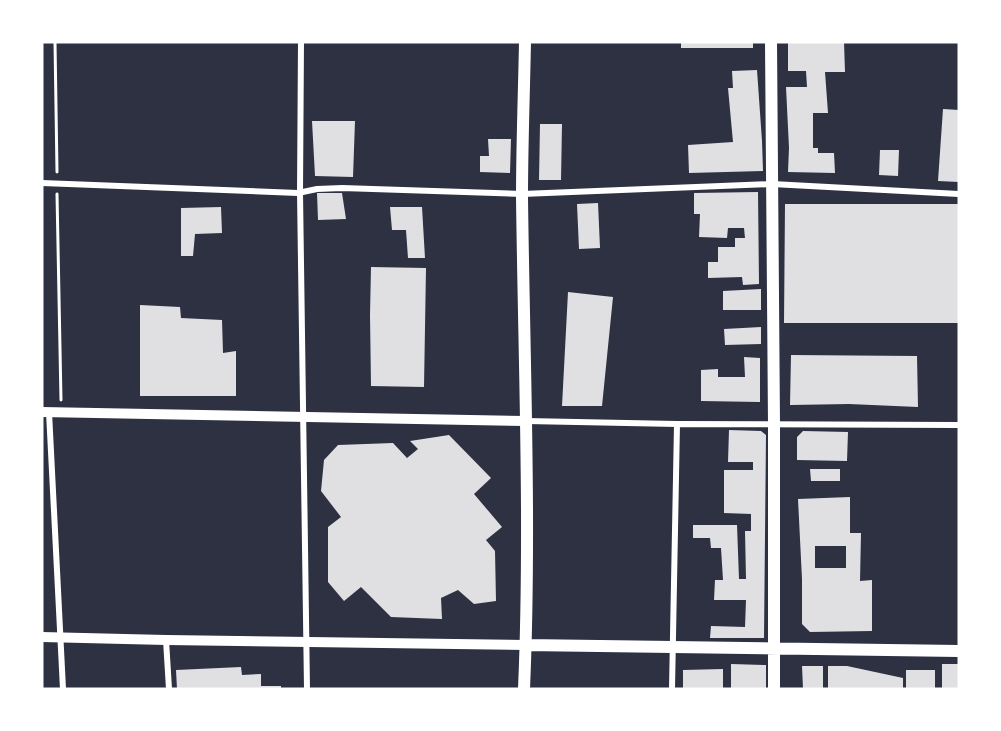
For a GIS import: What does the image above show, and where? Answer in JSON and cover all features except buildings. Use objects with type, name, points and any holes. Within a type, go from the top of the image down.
[{"type":"main road","points":[[524,689],[526,421],[522,194],[525,42]]},
{"type":"main road","points":[[771,42],[774,689]]},
{"type":"main road","points":[[526,645],[959,651]]},
{"type":"street","points":[[301,42],[300,192],[307,689]]},
{"type":"street","points":[[42,183],[300,192],[342,188],[522,194],[772,184],[959,194]]},
{"type":"street","points":[[63,689],[45,412],[677,424],[959,425]]},
{"type":"street","points":[[672,689],[677,424]]},
{"type":"street","points":[[42,637],[526,645]]},
{"type":"street","points":[[166,640],[169,689]]},
{"type":"path","points":[[55,42],[61,412]]}]
